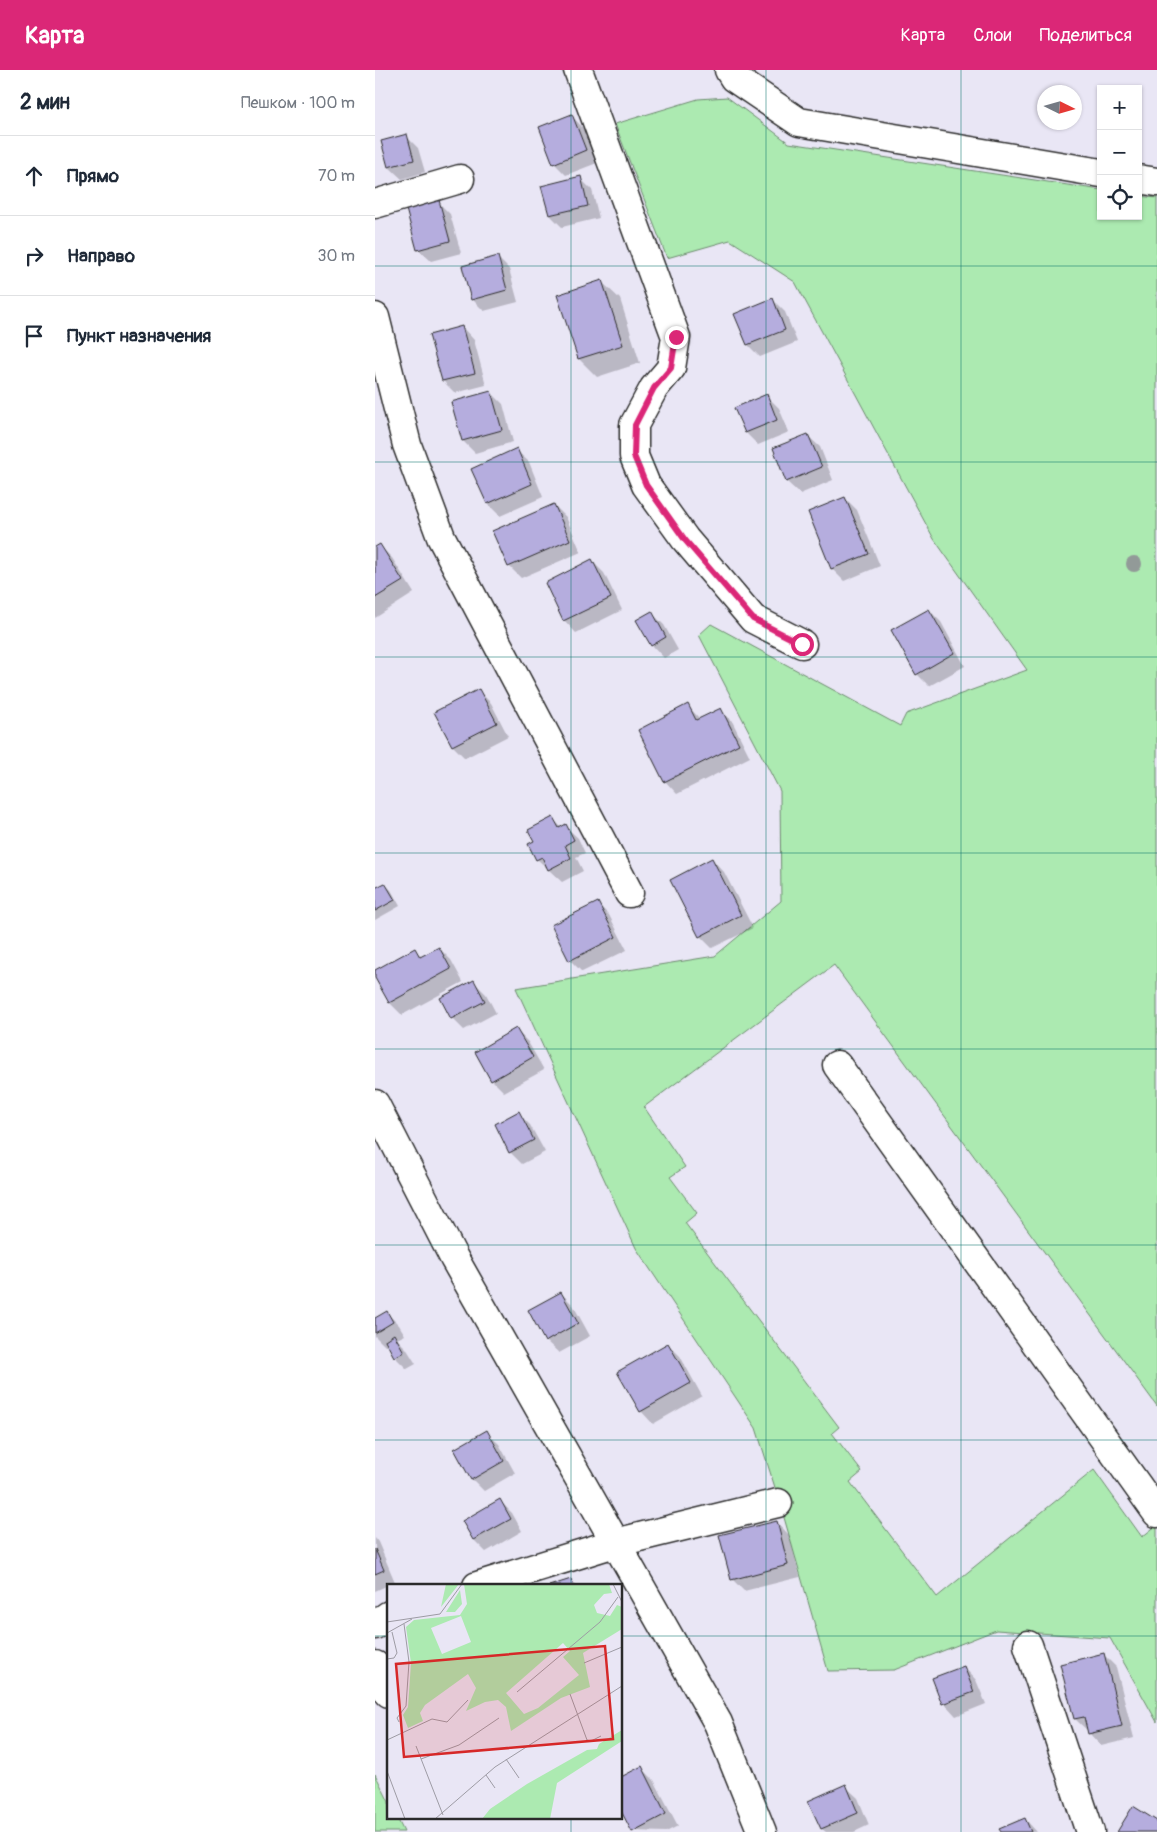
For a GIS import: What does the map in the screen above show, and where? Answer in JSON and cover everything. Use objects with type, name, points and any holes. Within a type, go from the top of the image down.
[{"type":"street","points":[[577,70],[676,337],[671,368],[654,388],[635,425],[634,456],[646,485],[685,540],[753,619],[802,644]]},
{"type":"street","points":[[729,70],[734,78],[799,122],[1097,172]]},
{"type":"street","points":[[375,204],[460,179]]},
{"type":"street","points":[[1142,180],[1157,182]]},
{"type":"street","points":[[375,317],[407,445],[441,537],[629,894]]},
{"type":"street","points":[[837,1065],[1157,1513]]},
{"type":"street","points":[[375,1104],[454,1258],[718,1723],[762,1832]]},
{"type":"street","points":[[483,1584],[615,1543],[778,1503]]},
{"type":"street","points":[[375,1625],[387,1616]]},
{"type":"street","points":[[1028,1645],[1090,1832]]},
{"type":"street","points":[[375,1665],[377,1675],[387,1690]]},
{"type":"green space","points":[[727,97],[789,143],[1097,189],[1097,220],[1142,220],[1142,196],[1157,198],[1157,1406],[834,965],[644,1107],[685,1167],[670,1177],[697,1213],[685,1223],[839,1427],[832,1433],[862,1472],[850,1482],[937,1597],[1094,1470],[1142,1537],[1157,1525],[1157,1722],[1110,1638],[996,1630],[894,1670],[828,1671],[779,1500],[756,1428],[636,1248],[516,988],[715,956],[781,901],[780,791],[699,635],[711,624],[900,726],[906,714],[1027,670],[934,539],[795,282],[730,240],[667,258],[615,124],[698,99]]},
{"type":"green space","points":[[375,1774],[387,1798],[387,1820],[398,1820],[404,1832],[375,1832]]},
{"type":"building","points":[[572,114],[586,150],[553,164],[539,127]]},
{"type":"building","points":[[407,134],[414,160],[388,167],[381,141]]},
{"type":"building","points":[[581,176],[588,206],[549,215],[541,186]]},
{"type":"building","points":[[439,200],[450,241],[417,250],[406,209]]},
{"type":"building","points":[[498,256],[507,290],[471,300],[462,266]]},
{"type":"building","points":[[602,280],[623,345],[578,359],[557,295]]},
{"type":"building","points":[[773,298],[785,330],[747,345],[734,314]]},
{"type":"building","points":[[462,326],[475,373],[442,381],[429,335]]},
{"type":"building","points":[[491,391],[502,430],[462,441],[451,402]]},
{"type":"building","points":[[767,394],[777,420],[745,433],[734,408]]},
{"type":"building","points":[[808,434],[822,467],[786,482],[773,448]]},
{"type":"building","points":[[517,448],[532,484],[487,504],[471,469]]},
{"type":"building","points":[[845,497],[869,554],[831,569],[808,512]]},
{"type":"building","points":[[554,504],[570,540],[508,567],[492,531]]},
{"type":"building","points":[[380,544],[403,581],[375,598],[375,547]]},
{"type":"building","points":[[592,559],[611,598],[563,621],[545,583]]},
{"type":"building","points":[[929,609],[954,653],[916,675],[891,630]]},
{"type":"building","points":[[652,611],[666,637],[651,646],[636,620]]},
{"type":"building","points":[[479,689],[497,723],[452,746],[434,712]]},
{"type":"building","points":[[688,704],[696,720],[721,708],[739,744],[664,782],[638,730]]},
{"type":"building","points":[[553,817],[559,828],[566,824],[574,840],[565,845],[571,858],[548,870],[542,857],[536,860],[528,844],[534,841],[528,830]]},
{"type":"building","points":[[712,858],[741,915],[699,937],[670,880]]},
{"type":"building","points":[[385,883],[395,900],[375,911],[375,888]]},
{"type":"building","points":[[598,902],[616,937],[569,961],[551,925]]},
{"type":"building","points":[[439,947],[451,969],[389,1003],[375,978],[375,970],[415,948],[420,957]]},
{"type":"building","points":[[474,980],[485,1001],[451,1019],[440,998]]},
{"type":"building","points":[[516,1028],[533,1057],[491,1081],[475,1052]]},
{"type":"building","points":[[519,1111],[534,1140],[509,1153],[495,1124]]},
{"type":"building","points":[[561,1292],[578,1323],[545,1342],[528,1310]]},
{"type":"building","points":[[387,1311],[393,1322],[375,1333],[375,1318]]},
{"type":"building","points":[[394,1334],[404,1352],[394,1357],[385,1340]]},
{"type":"building","points":[[668,1343],[691,1383],[640,1412],[617,1372]]},
{"type":"building","points":[[487,1430],[504,1461],[471,1480],[454,1449]]},
{"type":"building","points":[[500,1499],[511,1519],[473,1540],[462,1521]]},
{"type":"building","points":[[777,1521],[788,1565],[731,1580],[719,1535]]},
{"type":"building","points":[[375,1549],[384,1570],[375,1574]]},
{"type":"building","points":[[571,1579],[573,1584],[555,1584]]},
{"type":"building","points":[[1104,1653],[1122,1726],[1088,1734],[1084,1717],[1074,1719],[1060,1664]]},
{"type":"building","points":[[964,1666],[974,1692],[942,1704],[932,1678]]},
{"type":"building","points":[[642,1766],[666,1814],[632,1832],[623,1815],[623,1776]]},
{"type":"building","points":[[846,1784],[858,1813],[821,1829],[808,1801]]},
{"type":"building","points":[[1133,1806],[1157,1821],[1157,1832],[1117,1832]]},
{"type":"building","points":[[1025,1818],[1031,1832],[1001,1832],[999,1829]]},
{"type":"route","points":[[676,337],[671,368],[654,388],[635,425],[634,456],[646,485],[685,540],[753,619],[802,644]]}]
